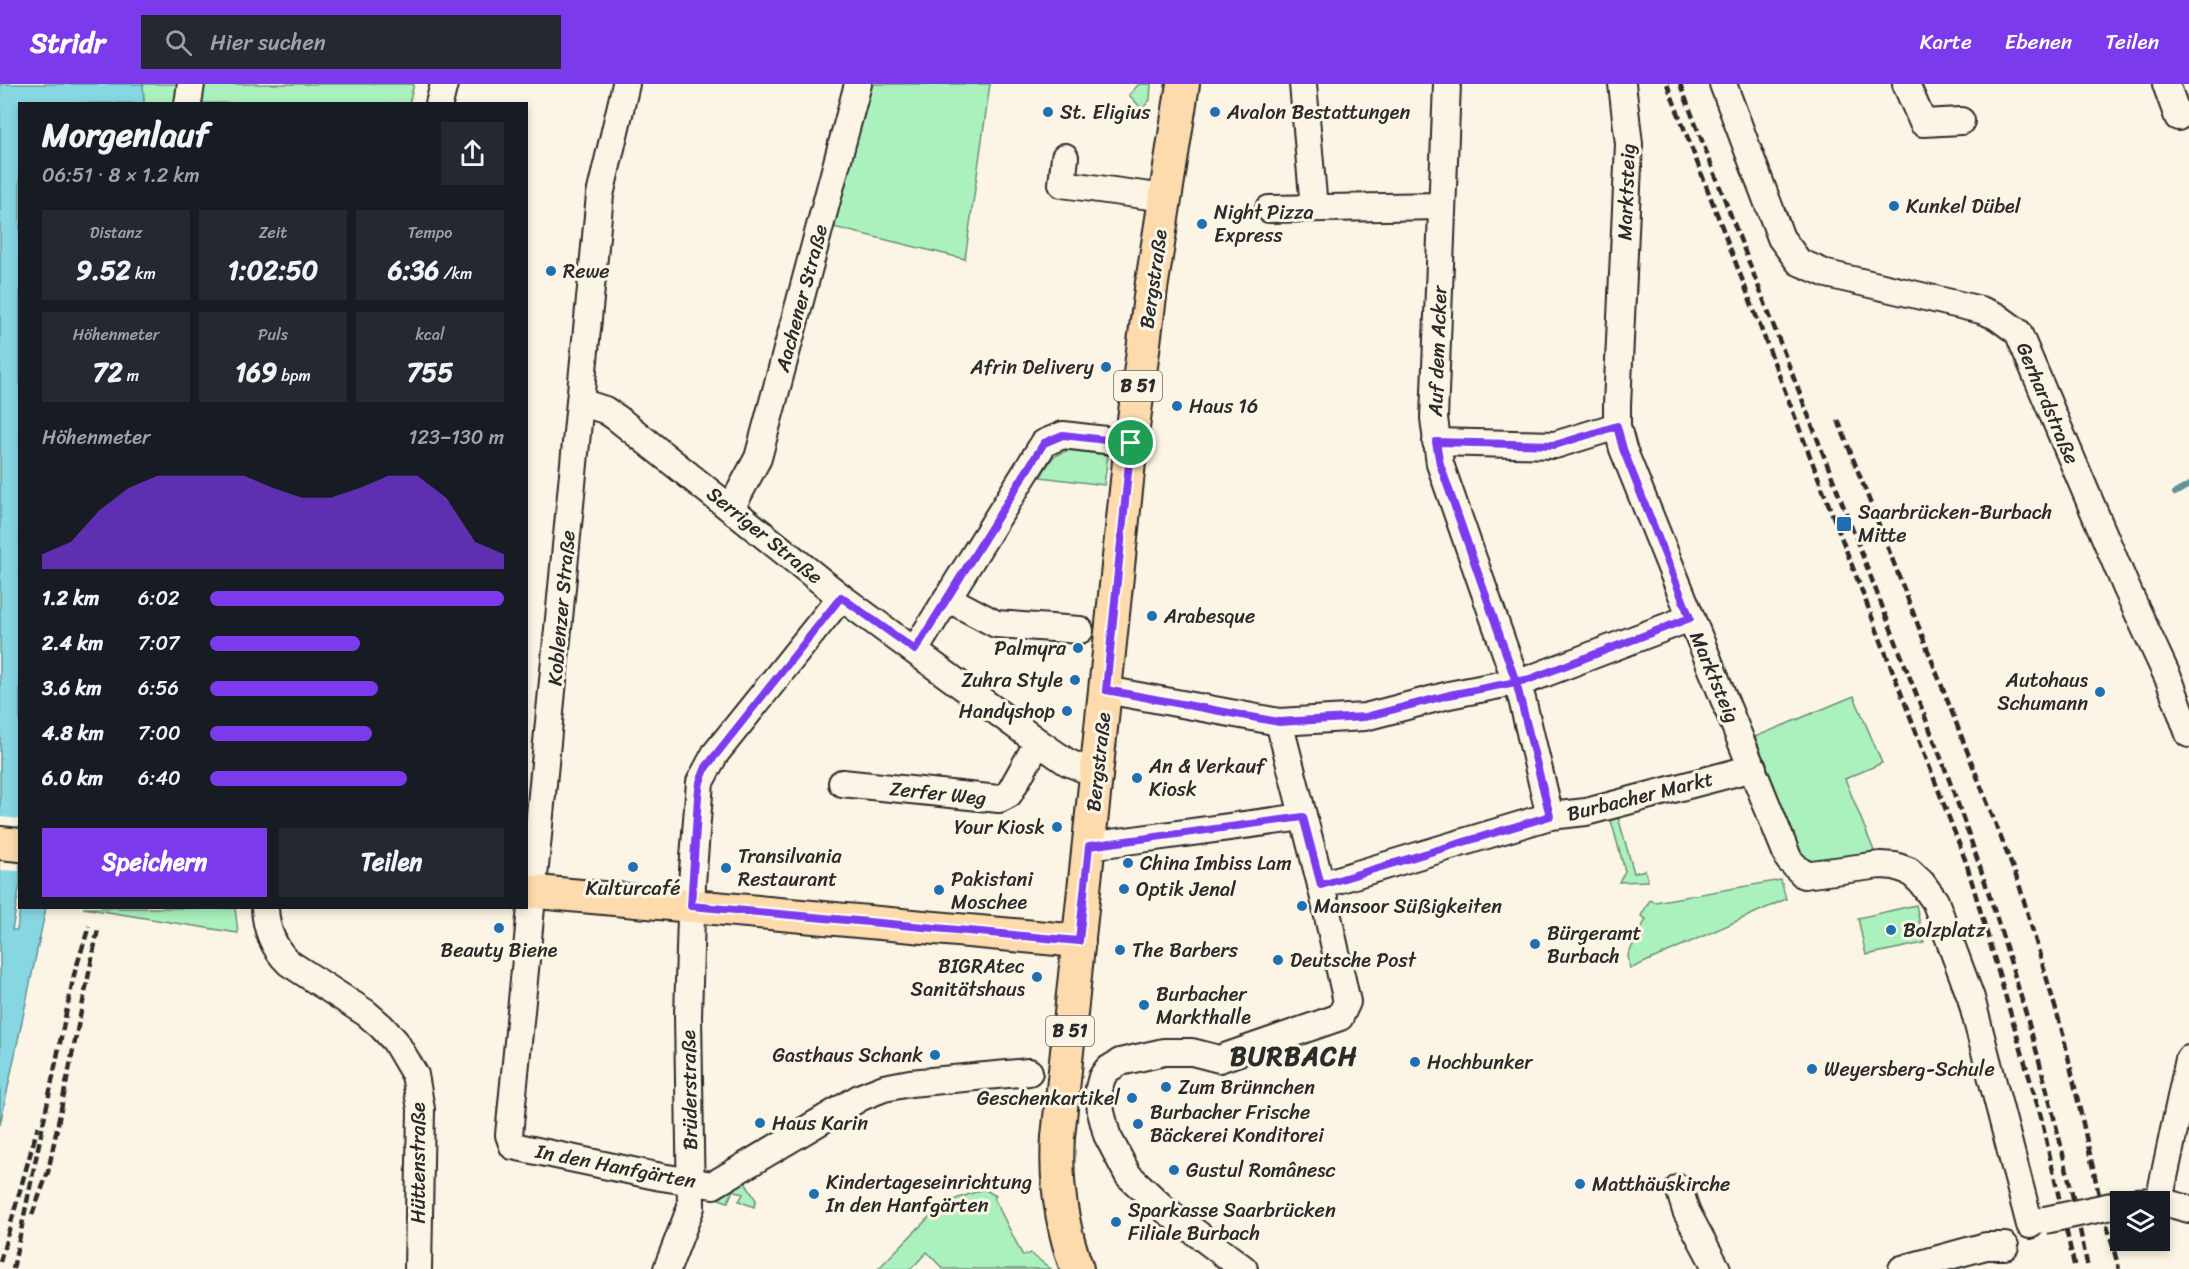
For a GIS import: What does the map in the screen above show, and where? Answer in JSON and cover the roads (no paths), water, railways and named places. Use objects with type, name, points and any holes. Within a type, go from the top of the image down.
[{"type":"main road","name":"Bergstraße","points":[[1077,1269],[1065,1233],[1056,1169],[1131,443],[1183,84]]},
{"type":"main road","points":[[0,843],[18,845]]},
{"type":"main road","points":[[530,892],[1079,941]]},
{"type":"street","points":[[188,102],[191,84]]},
{"type":"street","points":[[440,102],[444,84]]},
{"type":"street","name":"Koblenzer Straße","points":[[509,1135],[530,892],[600,195],[626,84]]},
{"type":"street","name":"Aachener Straße","points":[[731,508],[758,458],[858,84]]},
{"type":"street","points":[[1303,84],[1314,208]]},
{"type":"street","name":"Auf dem Acker","points":[[1447,84],[1434,418],[1436,442],[1440,464],[1516,682],[1550,816]]},
{"type":"street","name":"Marktsteig","points":[[1622,84],[1629,144],[1617,426],[1623,449],[1789,860],[1804,875],[1895,866],[1909,872],[1921,882],[1935,901],[1971,998],[2038,1223]]},
{"type":"street","name":"Gerhardstraße","points":[[1723,84],[1781,238],[1799,262],[1827,274],[1981,310],[1996,315],[2018,332],[2126,587],[2170,682],[2189,734]]},
{"type":"street","points":[[1906,84],[1923,123],[1961,121]]},
{"type":"street","points":[[2166,84],[2178,117]]},
{"type":"street","points":[[1065,157],[1062,184],[1166,198]]},
{"type":"street","points":[[1269,209],[1442,206]]},
{"type":"street","name":"Serriger Straße","points":[[580,402],[605,410],[617,418],[841,597],[1038,742],[1067,762],[1096,774]]},
{"type":"street","points":[[1436,442],[1555,445],[1617,426]]},
{"type":"street","points":[[915,650],[1044,443],[1063,435],[1131,443]]},
{"type":"street","name":"Brüderstraße","points":[[667,1269],[686,1226],[691,1208],[688,1016],[691,906],[700,782],[706,767],[841,597]]},
{"type":"street","points":[[947,598],[996,624],[1080,630]]},
{"type":"street","points":[[1106,690],[1279,722],[1365,717],[1449,695],[1530,679],[1690,618]]},
{"type":"street","points":[[1245,1269],[1163,1208],[1128,1175],[1107,1135],[1101,1112],[1099,1088],[1107,1070],[1120,1062],[1164,1052],[1192,1052],[1219,1059],[1340,1017],[1347,1002],[1321,885],[1279,722]]},
{"type":"street","name":"Zerfer Weg","points":[[842,783],[999,799],[1010,794],[1038,742]]},
{"type":"street","name":"Burbacher Markt","points":[[1321,885],[1550,816],[1586,812],[1753,768]]},
{"type":"street","points":[[1089,846],[1303,817]]},
{"type":"street","name":"Hüttenstraße","points":[[265,909],[266,919],[279,953],[289,963],[366,1013],[381,1026],[394,1041],[416,1075],[421,1109],[418,1269]]},
{"type":"street","points":[[2142,1191],[2189,1059]]},
{"type":"street","name":"In den Hanfgärten","points":[[509,1135],[513,1146],[692,1183],[713,1185],[861,1097],[884,1088],[1029,1072]]},
{"type":"street","points":[[1679,1188],[1686,1211],[1717,1269]]},
{"type":"street","points":[[2170,1206],[2189,1209]]},
{"type":"street","points":[[1902,1269],[1986,1246],[2001,1258],[2016,1233],[2038,1223],[2110,1208]]},
{"type":"water","points":[[0,84],[143,84],[144,102],[18,102],[18,896],[12,930],[17,930],[20,909],[46,909],[0,1125]]},
{"type":"waterway","name":"BURBACH","points":[[2175,493],[2189,485]]},
{"type":"railway","points":[[1667,84],[1966,862],[2041,1117],[2075,1269]]},
{"type":"railway","points":[[1680,84],[1966,828],[2007,952],[2044,1078],[2088,1269]]},
{"type":"railway","points":[[1838,420],[2019,884],[2063,1034],[2099,1195],[2119,1269]]},
{"type":"railway","points":[[13,1269],[74,975],[89,926]]},
{"type":"railway","points":[[32,1215],[48,1172],[98,929]]},
{"type":"railway","points":[[0,1262],[38,1126]]},
{"type":"place","name":"St. Eligius","points":[[1048,112]]},
{"type":"place","name":"Avalon Bestattungen","points":[[1215,112]]},
{"type":"place","name":"Kunkel Dübel","points":[[1894,206]]},
{"type":"place","name":"Night Pizza Express","points":[[1202,224]]},
{"type":"place","name":"Rewe","points":[[551,271]]},
{"type":"place","name":"Afrin Delivery","points":[[1106,367]]},
{"type":"place","name":"Haus 16","points":[[1177,406]]},
{"type":"place","name":"Saarbrücken-Burbach Mitte","points":[[1844,524]]},
{"type":"place","name":"Arabesque","points":[[1152,616]]},
{"type":"place","name":"Palmyra","points":[[1078,648]]},
{"type":"place","name":"Zuhra Style","points":[[1075,680]]},
{"type":"place","name":"Autohaus Schumann","points":[[2100,692]]},
{"type":"place","name":"Handyshop","points":[[1067,711]]},
{"type":"place","name":"An & Verkauf Kiosk","points":[[1137,778]]},
{"type":"place","name":"Your Kiosk","points":[[1057,827]]},
{"type":"place","name":"China Imbiss Lam","points":[[1128,863]]},
{"type":"place","name":"Kulturcafé","points":[[633,867]]},
{"type":"place","name":"Transilvania Restaurant","points":[[726,868]]},
{"type":"place","name":"Optik Jenal","points":[[1124,889]]},
{"type":"place","name":"Pakistani Moschee","points":[[939,890]]},
{"type":"place","name":"Mansoor Süßigkeiten","points":[[1302,906]]},
{"type":"place","name":"Beauty Biene","points":[[499,928]]},
{"type":"place","name":"Bolzplatz","points":[[1891,930]]},
{"type":"place","name":"Bürgeramt Burbach","points":[[1535,944]]},
{"type":"place","name":"The Barbers","points":[[1120,950]]},
{"type":"place","name":"Deutsche Post","points":[[1278,960]]},
{"type":"place","name":"BIGRAtec Sanitätshaus","points":[[1037,977]]},
{"type":"place","name":"Burbacher Markthalle","points":[[1144,1005]]},
{"type":"place","name":"Gasthaus Schank","points":[[935,1055]]},
{"type":"place","name":"Hochbunker","points":[[1415,1062]]},
{"type":"place","name":"Weyersberg-Schule","points":[[1812,1069]]},
{"type":"place","name":"Zum Brünnchen","points":[[1166,1087]]},
{"type":"place","name":"Geschenkartikel","points":[[1132,1098]]},
{"type":"place","name":"Haus Karin","points":[[760,1123]]},
{"type":"place","name":"Burbacher Frische Bäckerei Konditorei","points":[[1138,1124]]},
{"type":"place","name":"Gustul Românesc","points":[[1174,1170]]},
{"type":"place","name":"Matthäuskirche","points":[[1580,1184]]},
{"type":"place","name":"Kindertageseinrichtung In den Hanfgärten","points":[[814,1194]]},
{"type":"place","name":"Sparkasse Saarbrücken Filiale Burbach","points":[[1116,1222]]},
{"type":"district","name":"BURBACH","points":[[1294,1056]]}]
